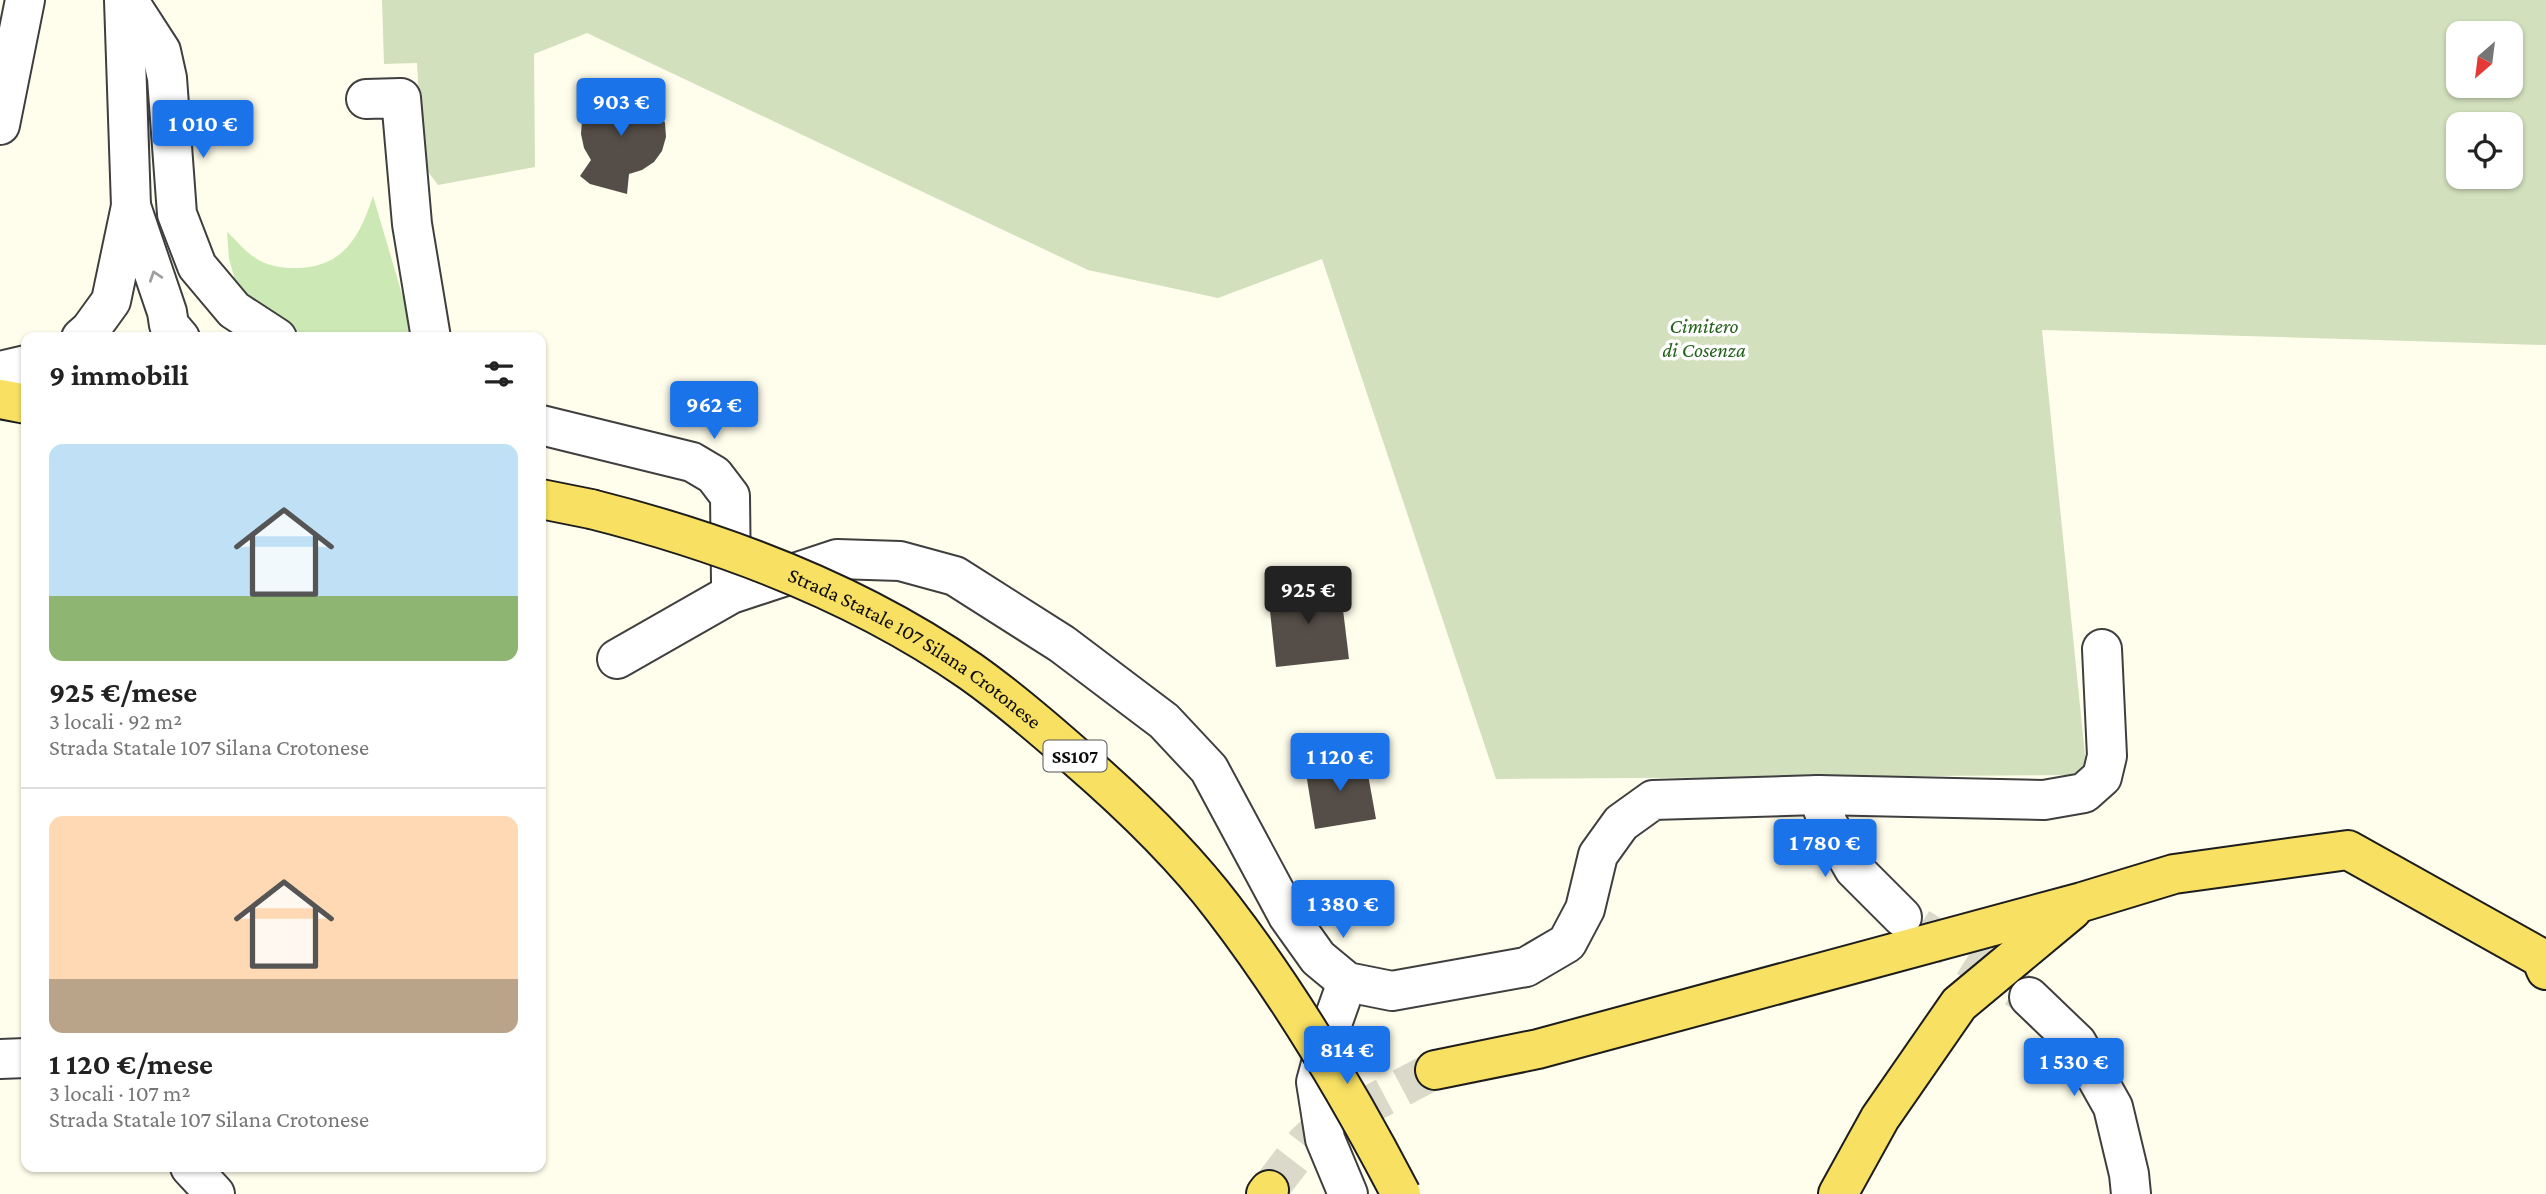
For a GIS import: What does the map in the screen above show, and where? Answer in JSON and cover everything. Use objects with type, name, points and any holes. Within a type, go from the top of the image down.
[{"type":"main road","points":[[0,399],[21,403]]},
{"type":"main road","name":"Strada Statale 107 Silana Crotonese","points":[[546,500],[652,524],[759,561],[880,617],[970,671],[1048,733],[1133,806],[1222,906],[1306,1025],[1401,1194]]},
{"type":"main road","points":[[1435,1070],[1538,1049],[2082,902],[2174,874],[2348,850],[2540,958],[2546,970]]},
{"type":"main road","points":[[1838,1194],[1880,1118],[1959,1004],[2082,902]]},
{"type":"street","points":[[0,125],[25,0]]},
{"type":"street","points":[[88,332],[111,301],[131,206],[126,0]]},
{"type":"street","points":[[126,0],[162,51],[167,78],[177,214],[197,266],[234,310],[268,332]]},
{"type":"street","points":[[366,99],[401,98],[412,224],[430,332]]},
{"type":"street","points":[[131,206],[167,312],[171,332]]},
{"type":"street","points":[[111,301],[118,332]]},
{"type":"street","points":[[0,371],[21,366]]},
{"type":"street","points":[[546,426],[692,462],[714,475],[730,496],[731,594]]},
{"type":"street","points":[[617,659],[731,594],[837,559],[900,561],[954,576],[1062,644],[1164,721],[1209,769],[1288,916],[1318,958],[1347,982],[1392,991],[1526,967],[1567,943],[1585,909],[1598,855],[1621,823],[1653,800],[1818,795],[2044,800],[2084,793],[2102,777],[2108,756],[2102,649]]},
{"type":"street","points":[[1818,795],[1828,824],[1854,869],[1902,917]]},
{"type":"street","points":[[1347,982],[1316,1082],[1325,1139],[1348,1194]]},
{"type":"street","points":[[2029,997],[2077,1044],[2113,1107],[2131,1194]]},
{"type":"street","points":[[0,1059],[21,1058]]},
{"type":"street","points":[[195,1172],[215,1194]]},
{"type":"green space","name":"Cimitero di Cosenza","points":[[382,0],[2546,0],[2546,345],[2042,330],[2087,775],[1496,779],[1322,259],[1218,298],[1088,270],[587,33],[534,54],[535,167],[438,185],[423,165],[417,63],[384,64]]},
{"type":"green space","points":[[373,196],[413,332],[298,332],[275,320],[249,301],[236,283],[229,259],[227,232],[256,259],[279,267],[297,268],[327,262],[338,255],[348,247],[362,224]]},
{"type":"building","points":[[625,90],[639,92],[660,110],[666,137],[662,151],[654,162],[629,174],[627,194],[590,184],[580,176],[591,160],[584,148],[581,134],[582,120],[588,108],[598,98]]},
{"type":"building","points":[[1340,585],[1349,659],[1276,667],[1268,592]]},
{"type":"building","points":[[1365,758],[1376,819],[1315,829],[1305,767]]},
{"type":"tunnel","points":[[1919,927],[2029,997]]},
{"type":"tunnel","points":[[1269,1190],[1305,1143],[1316,1133],[1435,1070]]}]
